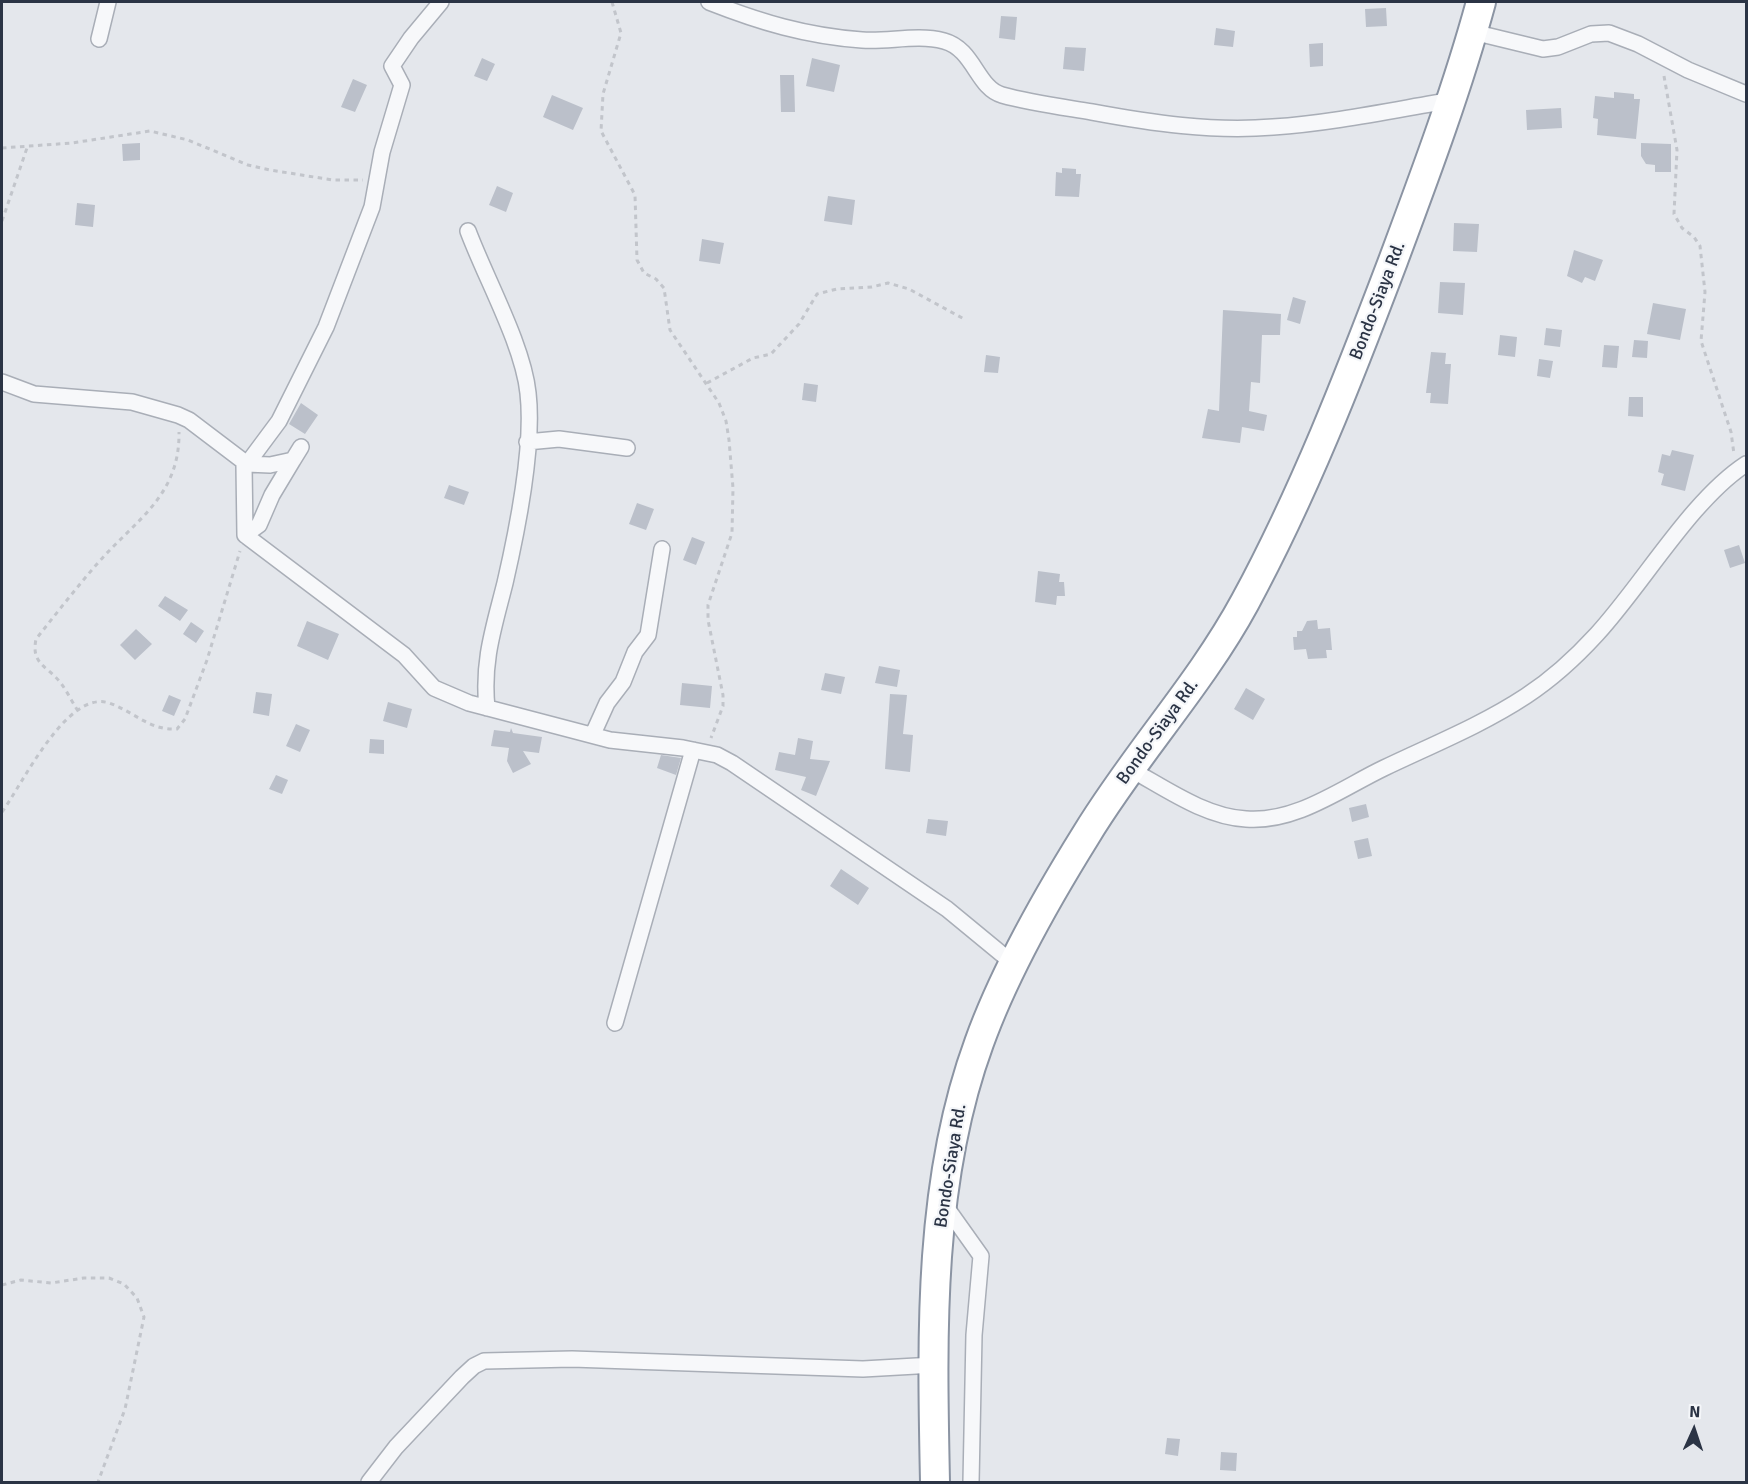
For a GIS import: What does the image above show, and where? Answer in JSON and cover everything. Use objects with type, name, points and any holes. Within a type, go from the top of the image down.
[{"type":"highway","name":"Bondo-Siaya Rd.","points":[[935,1482],[936,1286],[943,1203],[951,1150],[979,1041],[1015,965],[1081,843],[1130,770],[1193,687],[1228,631],[1290,514],[1363,341],[1453,100],[1481,2]]},
{"type":"street","points":[[99,39],[108,2]]},
{"type":"street","points":[[244,535],[242,492],[244,466],[279,421],[319,342],[372,207],[391,114],[402,85],[392,66],[411,38],[441,2]]},
{"type":"street","points":[[708,2],[784,29],[806,34],[864,40],[923,38],[942,40],[961,50],[997,93],[1070,108],[1177,125],[1271,128],[1323,122],[1453,100]]},
{"type":"street","points":[[1473,32],[1543,49],[1558,47],[1591,34],[1609,33],[1746,94]]},
{"type":"street","points":[[468,231],[526,378],[528,396],[527,442],[514,535],[486,657],[484,679],[487,708]]},
{"type":"street","points":[[2,382],[34,394],[132,402],[178,415],[189,420],[247,464],[270,465],[297,453],[272,495],[259,525],[244,535]]},
{"type":"street","points":[[527,442],[559,439],[627,448]]},
{"type":"street","points":[[1130,770],[1212,811],[1246,819],[1271,817],[1329,797],[1493,716],[1550,678],[1582,651],[1615,615],[1685,525],[1741,468]]},
{"type":"street","points":[[244,535],[404,655],[434,688],[487,708],[593,735],[717,755],[847,839],[947,909],[1015,965]]},
{"type":"street","points":[[593,735],[607,703],[623,682],[635,652],[648,635],[662,549]]},
{"type":"street","points":[[615,1023],[699,752]]},
{"type":"street","points":[[943,1203],[981,1256],[973,1356],[971,1482]]},
{"type":"street","points":[[369,1482],[396,1447],[462,1377],[474,1366],[484,1361],[572,1359],[863,1369],[934,1365]]},
{"type":"path","points":[[612,2],[621,33],[603,94],[601,131],[635,195],[637,260],[644,273],[661,284],[670,330],[707,383],[726,421],[733,505],[729,546],[708,605],[723,706],[699,752]]},
{"type":"path","points":[[1661,56],[1677,150],[1674,214],[1677,222],[1700,246],[1705,292],[1701,341],[1741,468]]},
{"type":"path","points":[[2,148],[72,143],[150,131],[188,140],[248,165],[270,170],[333,180],[376,180]]},
{"type":"path","points":[[2,221],[28,145]]},
{"type":"path","points":[[707,383],[753,358],[771,354],[799,324],[817,294],[837,289],[872,287],[888,283],[909,290],[964,319]]},
{"type":"path","points":[[78,711],[60,682],[37,660],[34,652],[36,639],[96,565],[155,505],[173,471],[179,450],[178,415]]},
{"type":"path","points":[[2,812],[38,754],[68,719],[89,704],[104,701],[164,730],[177,729],[185,719],[207,660],[244,535]]},
{"type":"path","points":[[2,1285],[21,1280],[51,1283],[84,1278],[109,1278],[124,1284],[137,1298],[144,1317],[125,1409],[98,1482]]},
{"type":"building","points":[[1386,8],[1387,26],[1366,27],[1365,9]]},
{"type":"building","points":[[1001,16],[1017,17],[1015,40],[999,38]]},
{"type":"building","points":[[1216,28],[1235,31],[1233,47],[1214,45]]},
{"type":"building","points":[[1323,43],[1323,66],[1310,67],[1309,44]]},
{"type":"building","points":[[1065,47],[1086,48],[1084,71],[1063,69]]},
{"type":"building","points":[[482,58],[495,64],[487,81],[474,76]]},
{"type":"building","points":[[812,58],[840,65],[834,92],[806,86]]},
{"type":"building","points":[[780,75],[794,75],[795,112],[781,112]]},
{"type":"building","points":[[353,79],[367,85],[355,112],[341,107]]},
{"type":"building","points":[[1614,92],[1634,94],[1634,99],[1640,99],[1636,139],[1597,135],[1598,119],[1593,118],[1595,96],[1614,98]]},
{"type":"building","points":[[552,95],[583,108],[573,130],[543,117]]},
{"type":"building","points":[[1561,108],[1562,128],[1527,130],[1526,110]]},
{"type":"building","points":[[140,143],[140,160],[123,161],[122,144]]},
{"type":"building","points":[[1641,143],[1671,144],[1671,172],[1655,172],[1655,165],[1646,164],[1641,156]]},
{"type":"building","points":[[1062,168],[1076,169],[1076,174],[1081,174],[1079,197],[1055,196],[1056,172],[1062,173]]},
{"type":"building","points":[[497,186],[513,193],[506,212],[489,205]]},
{"type":"building","points":[[828,196],[855,200],[852,225],[824,221]]},
{"type":"building","points":[[77,203],[95,205],[93,227],[75,225]]},
{"type":"building","points":[[1454,223],[1479,224],[1477,252],[1453,251]]},
{"type":"building","points":[[702,239],[724,243],[720,264],[699,261]]},
{"type":"building","points":[[1574,250],[1603,260],[1595,281],[1585,277],[1582,283],[1567,276]]},
{"type":"building","points":[[1440,282],[1465,283],[1463,315],[1438,313]]},
{"type":"building","points":[[1293,297],[1306,301],[1300,324],[1287,320]]},
{"type":"building","points":[[1653,303],[1686,309],[1680,340],[1647,334]]},
{"type":"building","points":[[1223,310],[1281,314],[1280,335],[1262,335],[1260,383],[1251,382],[1249,411],[1267,415],[1264,431],[1242,427],[1240,443],[1202,438],[1208,409],[1219,411]]},
{"type":"building","points":[[1546,328],[1562,330],[1560,347],[1544,345]]},
{"type":"building","points":[[1500,335],[1517,337],[1515,357],[1498,355]]},
{"type":"building","points":[[1634,340],[1648,341],[1647,358],[1632,357]]},
{"type":"building","points":[[1604,345],[1619,346],[1617,368],[1602,367]]},
{"type":"building","points":[[1431,352],[1446,353],[1445,364],[1451,364],[1448,404],[1430,403],[1431,393],[1426,393]]},
{"type":"building","points":[[986,355],[1000,357],[998,373],[984,372]]},
{"type":"building","points":[[1539,359],[1553,361],[1550,378],[1537,376]]},
{"type":"building","points":[[804,383],[818,385],[816,402],[802,400]]},
{"type":"building","points":[[1629,397],[1643,397],[1643,417],[1628,416]]},
{"type":"building","points":[[301,403],[318,415],[305,434],[289,424]]},
{"type":"building","points":[[1672,450],[1694,455],[1685,491],[1661,485],[1664,474],[1658,472],[1662,454],[1670,456]]},
{"type":"building","points":[[449,485],[469,492],[464,505],[444,498]]},
{"type":"building","points":[[637,503],[654,509],[646,530],[629,524]]},
{"type":"building","points":[[692,537],[705,542],[696,565],[683,560]]},
{"type":"building","points":[[1739,545],[1745,563],[1730,568],[1724,550]]},
{"type":"building","points":[[1038,571],[1060,574],[1059,582],[1064,582],[1065,596],[1057,596],[1056,605],[1035,602]]},
{"type":"building","points":[[165,596],[188,610],[180,621],[158,606]]},
{"type":"building","points":[[1317,620],[1318,629],[1330,628],[1332,650],[1326,650],[1327,658],[1308,659],[1306,649],[1294,650],[1293,637],[1297,637],[1297,631],[1302,631],[1307,621]]},
{"type":"building","points":[[307,621],[339,634],[328,660],[297,646]]},
{"type":"building","points":[[191,622],[204,631],[196,643],[183,634]]},
{"type":"building","points":[[136,629],[152,644],[135,660],[120,645]]},
{"type":"building","points":[[879,666],[900,670],[897,687],[875,683]]},
{"type":"building","points":[[825,673],[845,677],[841,694],[821,690]]},
{"type":"building","points":[[682,683],[712,686],[710,708],[680,705]]},
{"type":"building","points":[[1246,688],[1265,699],[1253,720],[1234,709]]},
{"type":"building","points":[[256,692],[272,694],[269,716],[253,713]]},
{"type":"building","points":[[890,694],[907,695],[903,734],[913,735],[910,772],[885,769]]},
{"type":"building","points":[[169,695],[181,700],[174,716],[162,711]]},
{"type":"building","points":[[388,702],[412,709],[407,728],[383,721]]},
{"type":"building","points":[[296,724],[310,730],[300,752],[286,746]]},
{"type":"building","points":[[511,728],[513,733],[542,737],[539,753],[523,751],[531,764],[513,773],[507,761],[509,748],[491,746],[494,730],[510,732]]},
{"type":"building","points":[[798,738],[813,741],[810,759],[830,761],[816,796],[801,790],[806,777],[775,770],[779,752],[795,755]]},
{"type":"building","points":[[370,739],[384,740],[384,754],[369,753]]},
{"type":"building","points":[[661,755],[681,758],[676,775],[657,768]]},
{"type":"building","points":[[276,775],[288,780],[282,794],[269,789]]},
{"type":"building","points":[[1366,804],[1369,817],[1352,822],[1349,808]]},
{"type":"building","points":[[928,819],[948,821],[946,836],[926,833]]},
{"type":"building","points":[[1368,838],[1372,856],[1358,859],[1354,841]]},
{"type":"building","points":[[841,869],[869,888],[858,905],[830,886]]},
{"type":"building","points":[[1167,1438],[1180,1439],[1178,1456],[1165,1454]]},
{"type":"building","points":[[1221,1452],[1237,1453],[1236,1471],[1220,1470]]}]
